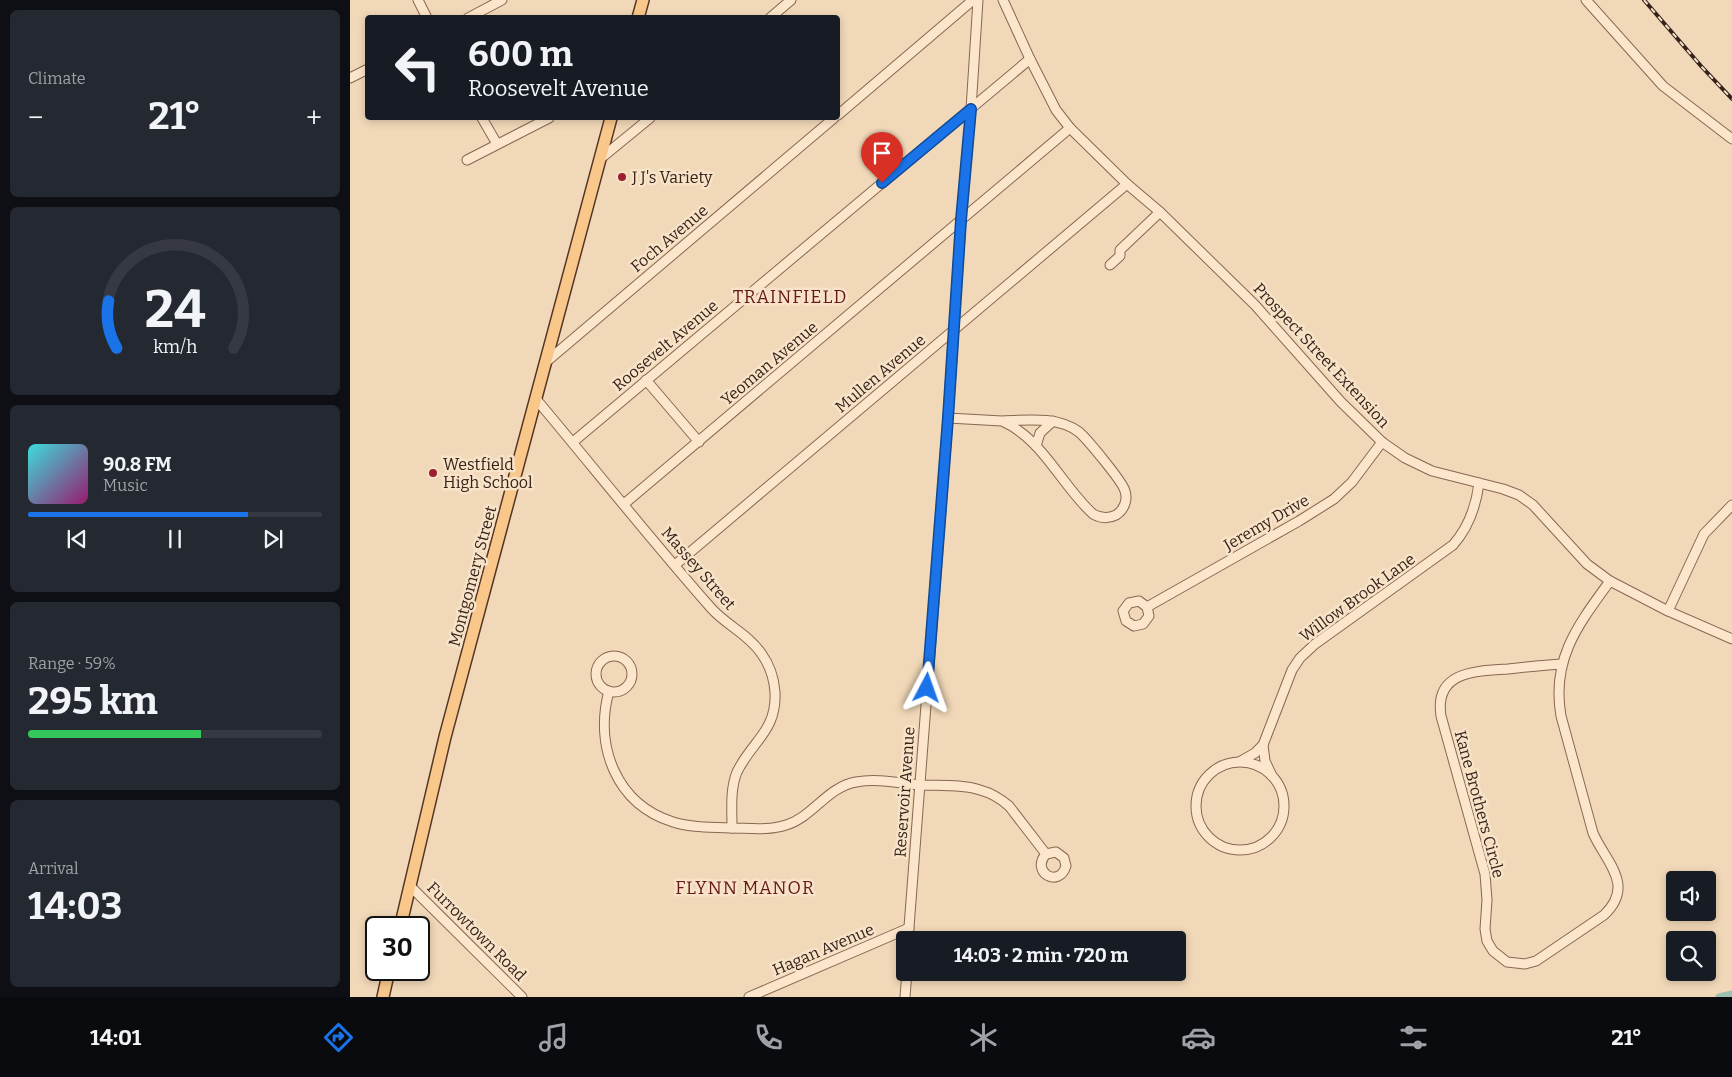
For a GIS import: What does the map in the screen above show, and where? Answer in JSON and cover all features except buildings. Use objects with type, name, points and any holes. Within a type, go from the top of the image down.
[{"type":"main road","points":[[639,15],[643,0]]},
{"type":"main road","name":"Montgomery Street","points":[[403,916],[446,737],[610,120]]},
{"type":"main road","points":[[383,997],[387,981]]},
{"type":"street","points":[[418,0],[426,15]]},
{"type":"street","points":[[474,15],[502,0]]},
{"type":"street","points":[[774,15],[791,0]]},
{"type":"street","points":[[840,113],[973,0]]},
{"type":"street","name":"Reservoir Avenue","points":[[909,931],[978,0]]},
{"type":"street","name":"Prospect Street Extension","points":[[1003,0],[1056,110],[1070,128],[1127,184],[1160,212],[1255,305],[1341,402],[1382,442],[1405,458],[1432,471],[1510,491],[1526,500],[1533,505],[1587,564],[1610,581],[1668,611],[1732,639]]},
{"type":"street","points":[[1586,0],[1663,86],[1732,139]]},
{"type":"street","name":"Roosevelt Avenue","points":[[573,442],[1030,59]]},
{"type":"street","points":[[350,78],[365,70]]},
{"type":"street","points":[[483,120],[497,144]]},
{"type":"street","points":[[467,160],[545,120]]},
{"type":"street","points":[[600,159],[648,120]]},
{"type":"street","name":"Foch Avenue","points":[[546,362],[832,120]]},
{"type":"street","name":"Yeoman Avenue","points":[[624,504],[1070,128]]},
{"type":"street","name":"Mullen Avenue","points":[[675,565],[1127,184]]},
{"type":"street","points":[[1110,266],[1120,256],[1120,250],[1160,212]]},
{"type":"street","points":[[646,380],[699,442]]},
{"type":"street","name":"Massey Street","points":[[536,399],[712,609],[754,645],[766,661],[774,681],[775,700],[770,723],[744,759],[734,781],[732,828]]},
{"type":"street","points":[[948,418],[1053,421],[1064,424],[1079,432],[1121,483],[1126,496],[1122,509],[1115,515],[1106,518],[1093,514],[1036,446],[1021,432],[1002,421]]},
{"type":"street","points":[[1036,446],[1040,433],[1053,421]]},
{"type":"street","name":"Jeremy Drive","points":[[1147,607],[1299,521],[1334,499],[1352,482],[1382,442]]},
{"type":"street","name":"Willow Brook Lane","points":[[1263,745],[1289,676],[1300,658],[1315,644],[1453,545],[1473,513],[1479,483]]},
{"type":"street","points":[[1668,611],[1704,534],[1732,506]]},
{"type":"street","name":"Kane Brothers Circle","points":[[1562,664],[1467,673],[1451,682],[1444,692],[1441,704],[1441,716],[1485,874],[1487,900],[1485,929],[1487,941],[1497,956],[1513,964],[1525,964],[1536,961],[1598,919],[1612,906],[1618,889],[1615,871],[1593,833],[1561,716],[1559,685],[1565,653],[1575,632],[1610,581]]},
{"type":"street","points":[[608,657],[618,657],[625,660],[630,666],[631,680],[622,690],[609,691],[602,688],[598,682],[597,668],[601,661],[608,657]]},
{"type":"street","points":[[609,691],[604,722],[605,747],[614,771],[630,794],[651,812],[675,823],[732,828],[772,828],[786,825],[805,815],[835,790],[849,783],[882,780],[971,788],[996,796],[1015,812],[1046,854]]},
{"type":"street","points":[[1263,745],[1264,761],[1280,787],[1284,808],[1281,822],[1274,834],[1264,843],[1251,848],[1237,850],[1223,846],[1211,839],[1199,822],[1196,808],[1198,794],[1204,781],[1213,770],[1226,764],[1240,761],[1255,753],[1263,745]]},
{"type":"street","points":[[1240,761],[1254,764],[1272,776]]},
{"type":"street","name":"Furrowtown Road","points":[[410,886],[522,997]]},
{"type":"street","name":"Hagan Avenue","points":[[749,997],[909,928]]},
{"type":"street","points":[[905,997],[906,981]]},
{"type":"waterway","points":[[1719,997],[1732,994]]},
{"type":"railway","points":[[1644,0],[1732,99]]},
{"type":"place","name":"J J's Variety","points":[[622,177]]},
{"type":"place","name":"Westfield High School","points":[[433,473]]},
{"type":"district","name":"TRAINFIELD","points":[[790,297]]},
{"type":"district","name":"FLYNN MANOR","points":[[745,888]]},
{"type":"route","points":[[882,183],[971,109],[961,220],[927,688]]}]
